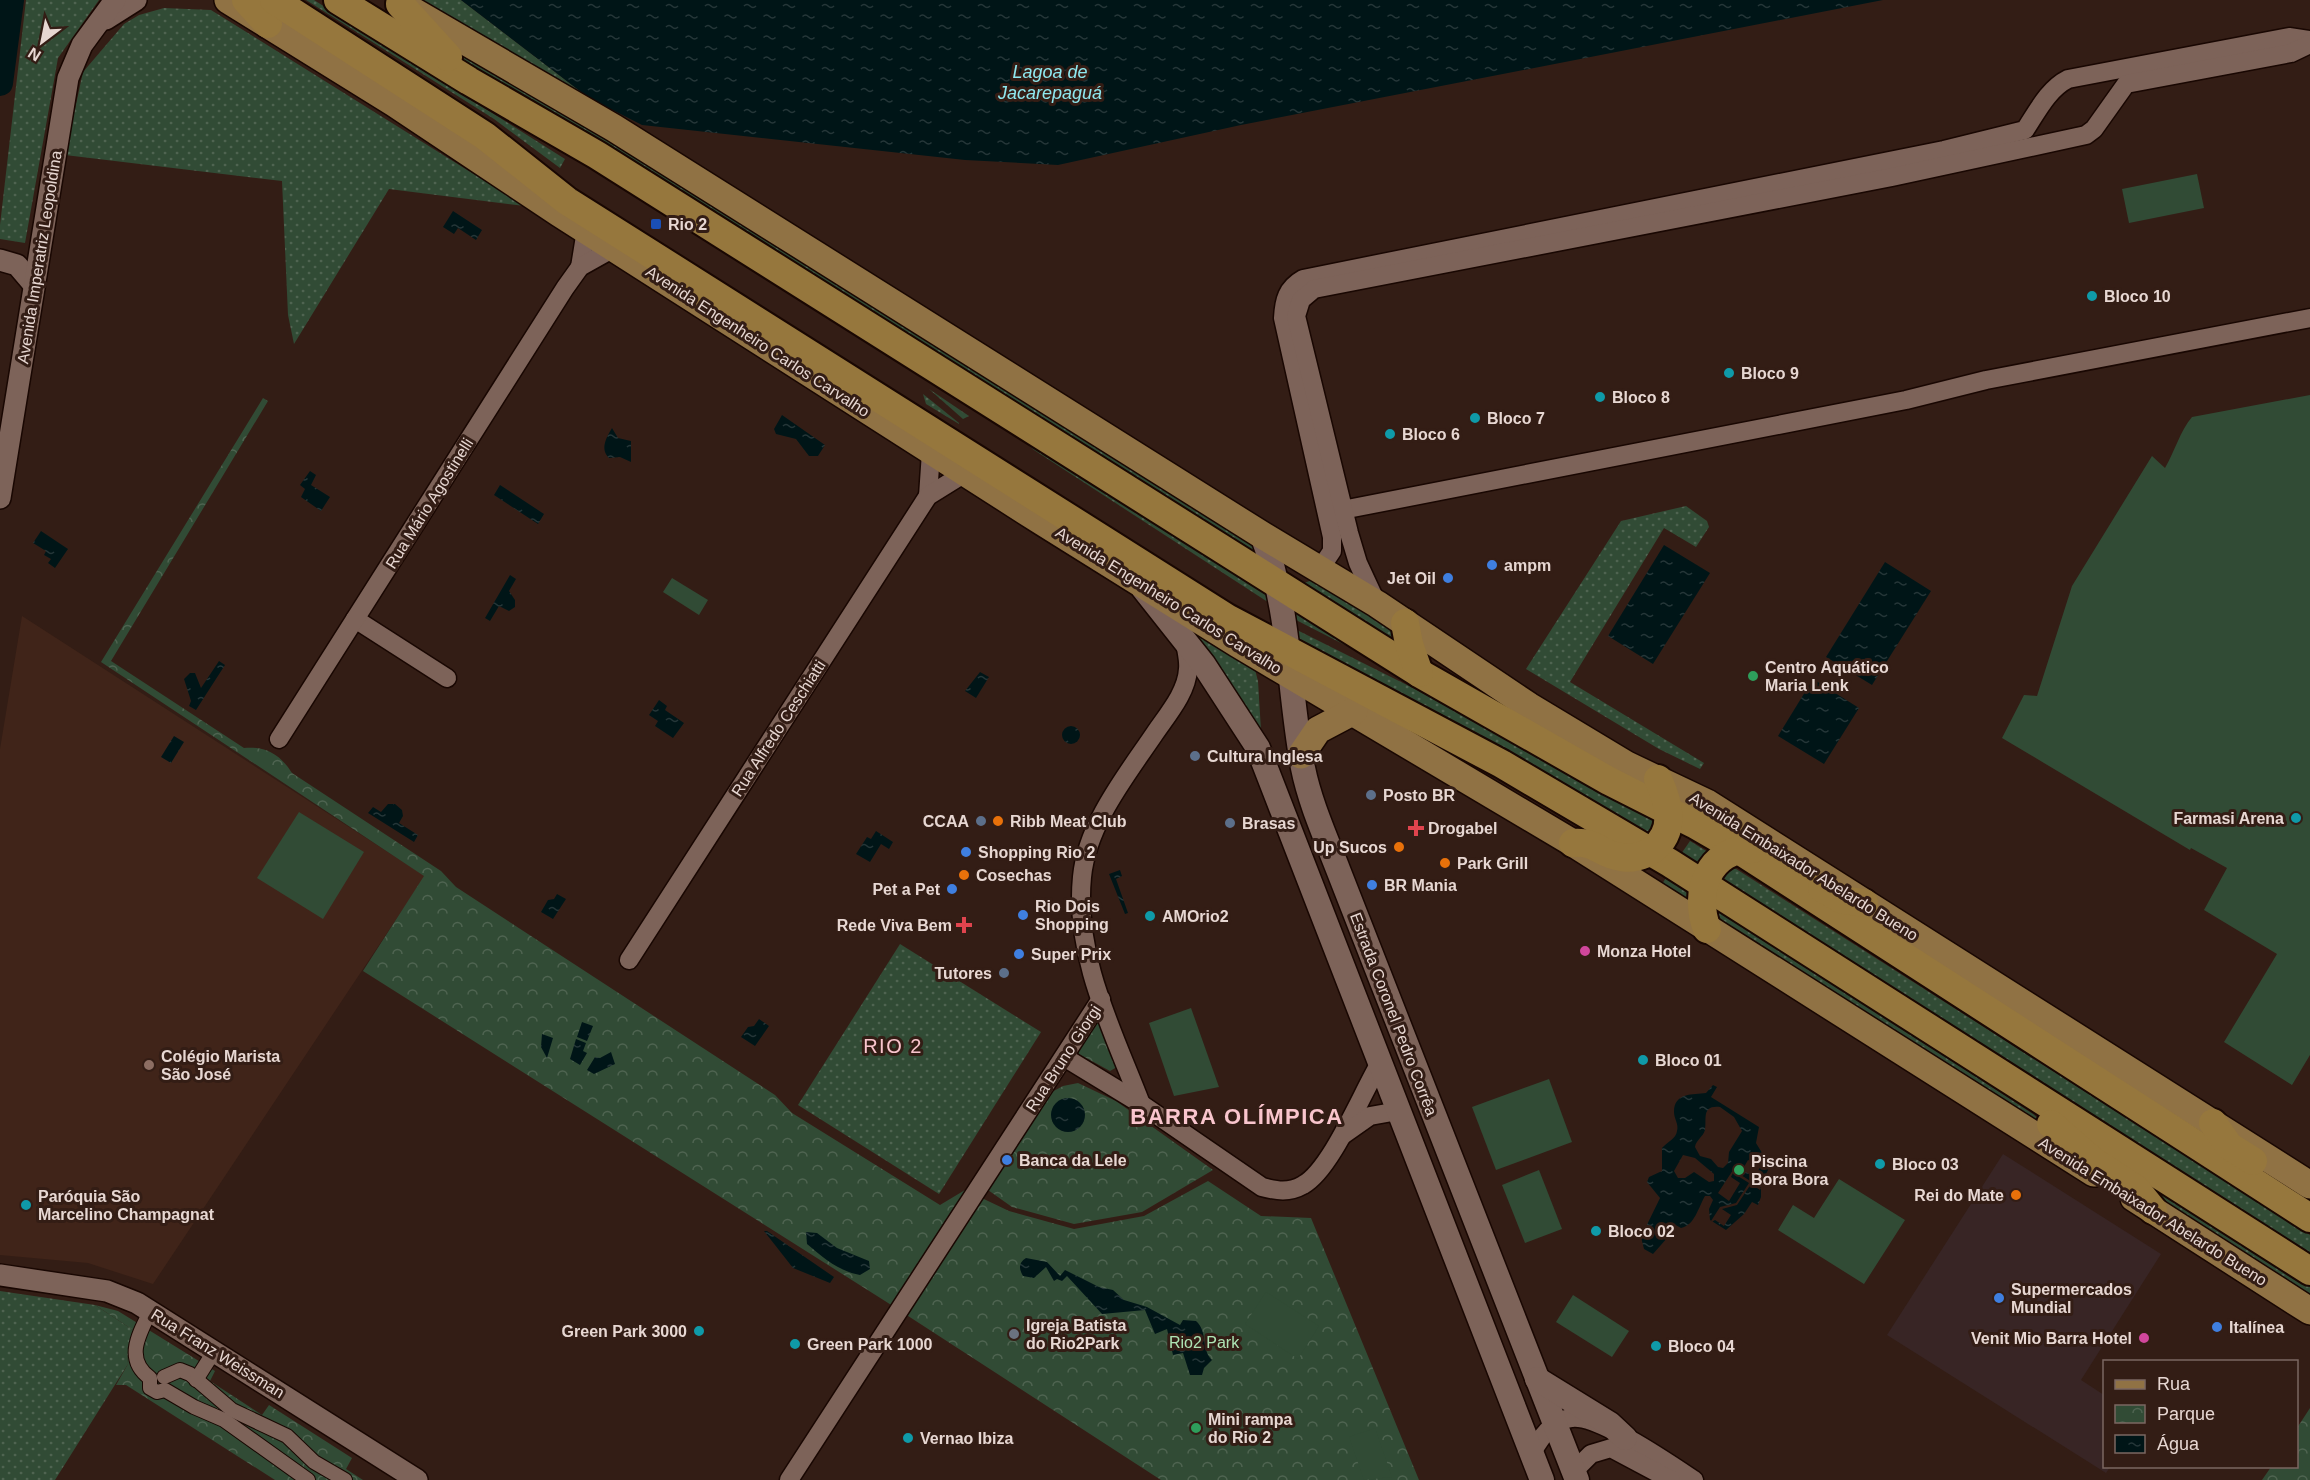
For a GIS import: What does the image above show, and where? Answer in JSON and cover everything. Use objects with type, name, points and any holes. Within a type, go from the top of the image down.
[{"type":"highway","points":[[246,0],[271,12]]},
{"type":"highway","points":[[338,0],[617,167],[1277,584]]},
{"type":"highway","points":[[397,2],[470,81]]},
{"type":"highway","name":"Avenida Engenheiro Carlos Carvalho","points":[[271,12],[485,136],[567,201],[1227,618],[1290,663]]},
{"type":"highway","name":"Avenida Embaixador Abelardo Bueno","points":[[1277,584],[1419,673],[1610,781],[1739,850],[2310,1218]]},
{"type":"highway","points":[[1405,623],[1409,644],[1419,673]]},
{"type":"highway","name":"Avenida Embaixador Abelardo Bueno","points":[[1290,663],[1502,764],[1703,884],[2310,1271]]},
{"type":"highway","points":[[1574,843],[1587,842],[1612,856],[1623,858],[1649,852],[1666,832],[1669,811],[1658,779]]},
{"type":"highway","points":[[1707,929],[1701,915],[1703,884],[1716,862],[1739,850],[1753,849],[1770,854],[1838,897],[1864,903]]},
{"type":"highway","points":[[1895,1008],[1942,1048],[2035,1110],[2093,1161],[2136,1190],[2153,1210]]},
{"type":"highway","points":[[2213,1123],[2229,1146],[2277,1177],[2310,1204]]},
{"type":"main road","name":"Avenida Engenheiro Carlos Carvalho","points":[[228,0],[271,12],[586,230],[932,452],[1137,581],[1290,663]]},
{"type":"main road","points":[[397,2],[624,134],[1262,535]]},
{"type":"main road","name":"Avenida Embaixador Abelardo Bueno","points":[[1262,535],[1377,604],[1529,706],[1627,765],[1707,803],[2310,1185]]},
{"type":"main road","name":"Estrada Coronel Pedro Corrêa","points":[[1262,535],[1277,584],[1290,663],[1301,755],[1316,811],[1575,1476]]},
{"type":"main road","name":"Estrada Coronel Pedro Corrêa","points":[[1137,581],[1204,665],[1258,748],[1542,1480]]},
{"type":"main road","name":"Avenida Embaixador Abelardo Bueno","points":[[1290,663],[1354,711],[1574,843],[2310,1311]]},
{"type":"main road","points":[[1301,755],[1318,730],[1354,711]]},
{"type":"main road","points":[[1380,1063],[1395,1015]]},
{"type":"main road","points":[[1537,1379],[1610,1424],[1625,1438]]},
{"type":"street","name":"Avenida Imperatriz Leopoldina","points":[[0,498],[68,78],[82,45],[115,0]]},
{"type":"street","name":"Avenida Imperatriz Leopoldina","points":[[99,24],[136,0]]},
{"type":"street","points":[[2029,138],[2058,84],[2068,80],[2124,77],[2289,37],[2310,42]]},
{"type":"street","points":[[1377,604],[1334,512],[1283,318],[1284,300],[1292,285],[1303,279],[1343,275],[1817,184],[1944,150],[2029,138],[2086,135],[2094,129],[2124,77]]},
{"type":"street","name":"Rua Mário Agostinelli","points":[[279,739],[580,267],[586,230]]},
{"type":"street","name":"Rua Mário Agostinelli","points":[[580,267],[614,248]]},
{"type":"street","points":[[0,261],[17,265],[34,285]]},
{"type":"street","points":[[1334,512],[1896,402],[1986,380],[2072,366],[2310,318]]},
{"type":"street","name":"Rua Alfredo Ceschiatti","points":[[928,496],[932,452]]},
{"type":"street","name":"Rua Alfredo Ceschiatti","points":[[629,960],[928,496],[965,473]]},
{"type":"street","points":[[1320,569],[1332,548],[1334,512]]},
{"type":"street","points":[[355,619],[447,678]]},
{"type":"street","name":"Rua Bruno Giorgi","points":[[789,1480],[1101,999],[1083,939],[1082,875],[1097,825],[1108,804],[1181,693],[1189,668],[1185,642]]},
{"type":"street","points":[[1101,999],[1141,1104]]},
{"type":"street","points":[[1064,1057],[1141,1104],[1262,1187],[1276,1191],[1296,1188],[1319,1172],[1380,1063]]},
{"type":"street","points":[[1340,1138],[1370,1116],[1398,1111]]},
{"type":"street","name":"Rua Franz Weissman","points":[[0,1275],[107,1292],[126,1298],[215,1350],[417,1480]]},
{"type":"street","points":[[150,1310],[135,1346],[137,1364],[194,1407],[224,1420],[308,1480]]},
{"type":"street","points":[[196,1380],[215,1350]]},
{"type":"street","points":[[160,1382],[180,1370],[196,1380],[232,1410],[287,1436],[314,1461],[345,1480]]},
{"type":"street","points":[[1532,1453],[1545,1432],[1555,1424],[1578,1418],[1625,1438],[1695,1480]]},
{"type":"street","points":[[1575,1476],[1591,1454],[1611,1448],[1671,1480]]},
{"type":"shaded area","name":"Colégio Marista São José","points":[[22,616],[425,876],[153,1284],[88,1263],[0,1255],[0,749]]},
{"type":"shaded area","name":"Supermercados Mundial","points":[[2003,1154],[2161,1254],[2081,1380],[2103,1394],[2103,1468],[2109,1468],[2106,1473],[1887,1335]]},
{"type":"green space","points":[[26,0],[99,0],[58,58],[25,243],[0,239],[0,225]]},
{"type":"green space","points":[[306,0],[314,0],[565,159],[560,168],[494,119]]},
{"type":"green space","points":[[415,0],[461,0],[589,98],[508,59]]},
{"type":"green space","points":[[164,8],[211,10],[525,206],[389,189],[294,344],[288,315],[282,181],[65,155],[83,72],[124,24],[139,15]]},
{"type":"green space","points":[[444,43],[498,72],[1232,524],[1258,551],[1260,558],[486,81]]},
{"type":"green space","points":[[2197,174],[2204,208],[2129,223],[2122,189]]},
{"type":"green space","points":[[929,389],[969,416],[963,419]]},
{"type":"green space","points":[[923,394],[959,423],[959,424],[926,404]]},
{"type":"green space","points":[[2310,395],[2310,1055],[2292,1085],[2224,1042],[2277,954],[2204,910],[2227,868],[2191,848],[2190,850],[2002,738],[2024,695],[2037,696],[2072,586],[2152,456],[2165,468],[2184,428],[2192,417]]},
{"type":"green space","name":"Rio2 Park","points":[[263,398],[268,401],[111,661],[244,748],[259,748],[277,756],[292,773],[441,871],[456,887],[775,1095],[792,1113],[940,1205],[965,1190],[1009,1211],[1074,1229],[1144,1216],[1208,1181],[1261,1216],[1311,1218],[1419,1480],[1161,1480],[885,1301],[363,971],[424,876],[101,662]]},
{"type":"green space","points":[[997,418],[1262,586],[1274,606],[1034,450]]},
{"type":"green space","points":[[1686,506],[1707,521],[1709,527],[1696,547],[1664,528],[1570,682],[1704,763],[1700,769],[1659,749],[1526,669],[1621,521]]},
{"type":"green space","points":[[672,578],[708,600],[699,615],[663,592]]},
{"type":"green space","points":[[1312,580],[1395,628],[1403,652],[1294,587]]},
{"type":"green space","points":[[1291,604],[1388,667],[1298,621],[1294,618]]},
{"type":"green space","points":[[1170,614],[1254,666],[1258,681],[1262,747]]},
{"type":"green space","points":[[1295,629],[1413,688],[1657,823],[1651,836],[1299,639]]},
{"type":"green space","points":[[299,812],[364,852],[323,919],[257,878]]},
{"type":"green space","points":[[1690,841],[1711,854],[1702,867],[1681,854]]},
{"type":"green space","points":[[1733,867],[2310,1235],[2310,1257],[1720,878]]},
{"type":"green space","points":[[1667,876],[1691,890],[1693,903],[1659,889]]},
{"type":"green space","points":[[1713,904],[2033,1114],[2072,1149],[1717,919]]},
{"type":"green space","points":[[900,944],[1041,1032],[939,1194],[798,1105]]},
{"type":"green space","points":[[1191,1008],[1219,1087],[1174,1096],[1149,1023]]},
{"type":"green space","points":[[1098,1018],[1117,1067],[1110,1071],[1079,1054],[1077,1046]]},
{"type":"green space","points":[[1549,1079],[1572,1142],[1496,1170],[1472,1107]]},
{"type":"green space","points":[[1078,1083],[1116,1101],[1213,1170],[1142,1212],[1074,1224],[1012,1207],[988,1190],[1048,1094],[1063,1086]]},
{"type":"green space","points":[[2064,1127],[2310,1283],[2310,1301],[2105,1163]]},
{"type":"green space","points":[[1539,1170],[1562,1229],[1525,1243],[1502,1185]]},
{"type":"green space","points":[[1839,1179],[1905,1220],[1864,1284],[1778,1230],[1793,1205],[1814,1218]]},
{"type":"green space","points":[[0,1291],[95,1305],[133,1330],[127,1350],[128,1364],[55,1480],[0,1480]]},
{"type":"green space","points":[[1266,1292],[1319,1326],[1298,1359],[1245,1324]]},
{"type":"green space","points":[[1573,1295],[1629,1331],[1612,1357],[1556,1322]]},
{"type":"green space","points":[[95,1305],[118,1311],[215,1371],[210,1381],[262,1415],[269,1405],[352,1458],[346,1469],[363,1480],[275,1480],[126,1385],[116,1385],[128,1364],[127,1350],[133,1330]]},
{"type":"green space","points":[[2310,1408],[2310,1480],[2262,1480],[2270,1468],[2298,1468],[2298,1426]]},
{"type":"green space","points":[[1375,1428],[1392,1477],[1364,1480],[1349,1437]]},
{"type":"water","name":"Lagoa de Jacarepaguá","points":[[461,0],[1883,0],[1241,125],[1058,165],[965,160],[642,125],[589,98]]},
{"type":"water","points":[[453,211],[482,230],[476,240],[458,228],[454,234],[443,227]]},
{"type":"water","points":[[782,415],[825,445],[818,456],[809,456],[796,439],[776,434],[774,429]]},
{"type":"water","points":[[612,428],[618,438],[631,441],[631,462],[620,457],[609,458],[606,455],[605,443]]},
{"type":"water","points":[[310,471],[316,475],[311,485],[330,497],[321,511],[301,497],[305,489],[300,485]]},
{"type":"water","points":[[500,485],[544,514],[538,524],[494,495]]},
{"type":"water","points":[[41,531],[68,549],[55,568],[48,563],[51,559],[44,555],[46,551],[33,543]]},
{"type":"water","points":[[1664,545],[1710,573],[1653,664],[1608,636]]},
{"type":"water","points":[[1885,562],[1931,591],[1872,685],[1826,657]]},
{"type":"water","points":[[510,575],[516,579],[509,591],[515,600],[515,607],[509,611],[499,606],[490,621],[485,618]]},
{"type":"water","points":[[219,661],[225,665],[196,710],[189,706],[191,701],[184,679],[190,673],[195,673],[201,688]]},
{"type":"water","points":[[980,672],[989,677],[976,698],[965,691]]},
{"type":"water","points":[[1813,679],[1859,708],[1824,764],[1778,736]]},
{"type":"water","points":[[659,700],[667,706],[665,710],[684,723],[673,738],[655,726],[658,721],[649,715]]},
{"type":"water","points":[[1071,726],[1077,729],[1080,735],[1077,741],[1071,744],[1065,741],[1062,735],[1065,729]]},
{"type":"water","points":[[174,736],[184,742],[171,763],[161,757]]},
{"type":"water","points":[[388,804],[395,804],[402,810],[403,816],[399,823],[418,835],[414,842],[368,813],[373,807],[381,812]]},
{"type":"water","points":[[876,831],[893,842],[889,849],[881,844],[870,862],[856,854],[867,837],[871,839]]},
{"type":"water","points":[[1120,870],[1122,876],[1116,879],[1128,913],[1125,914],[1109,874]]},
{"type":"water","points":[[557,894],[566,899],[553,919],[541,912],[548,900],[554,899]]},
{"type":"water","points":[[759,1019],[769,1026],[755,1046],[741,1037],[748,1027],[754,1026]]},
{"type":"water","points":[[582,1022],[593,1026],[587,1041],[577,1037]]},
{"type":"water","points":[[542,1034],[553,1038],[547,1058],[541,1047]]},
{"type":"water","points":[[576,1039],[586,1043],[583,1051],[587,1053],[580,1065],[570,1059]]},
{"type":"water","points":[[611,1052],[615,1064],[594,1074],[587,1070],[595,1057],[600,1058]]},
{"type":"water","name":"Piscina Bora Bora","points":[[1713,1085],[1717,1087],[1711,1097],[1759,1127],[1756,1143],[1770,1166],[1761,1184],[1761,1197],[1758,1205],[1752,1202],[1744,1214],[1726,1230],[1710,1220],[1709,1209],[1713,1200],[1710,1196],[1705,1196],[1690,1223],[1681,1228],[1672,1223],[1668,1224],[1668,1237],[1653,1254],[1644,1249],[1641,1237],[1660,1198],[1647,1182],[1649,1177],[1662,1171],[1662,1148],[1676,1134],[1674,1112],[1677,1101],[1685,1096],[1706,1093]],"holes":[[[1720,1107],[1734,1117],[1742,1131],[1729,1152],[1728,1163],[1723,1168],[1718,1167],[1711,1159],[1700,1156],[1695,1147],[1705,1130],[1707,1110]],[[1683,1155],[1695,1158],[1714,1174],[1714,1181],[1709,1182],[1694,1172],[1685,1178],[1678,1178],[1674,1171]]]},
{"type":"water","points":[[1068,1098],[1080,1103],[1085,1115],[1080,1127],[1068,1132],[1056,1127],[1051,1115],[1056,1103]]},
{"type":"water","points":[[764,1231],[834,1277],[830,1283],[793,1268]]},
{"type":"water","points":[[806,1232],[817,1233],[837,1248],[869,1261],[870,1269],[860,1275],[838,1267],[807,1244]]},
{"type":"water","points":[[1026,1258],[1047,1262],[1060,1276],[1065,1270],[1099,1287],[1113,1290],[1124,1300],[1147,1307],[1180,1325],[1183,1320],[1196,1321],[1200,1325],[1207,1351],[1212,1360],[1204,1368],[1202,1375],[1190,1375],[1183,1353],[1173,1355],[1167,1329],[1155,1334],[1145,1310],[1102,1314],[1067,1276],[1062,1281],[1057,1279],[1054,1281],[1046,1267],[1034,1278],[1023,1276],[1020,1266]]},
{"type":"pier","points":[[1748,1160],[1761,1166],[1754,1177],[1744,1171],[1741,1175],[1761,1188],[1760,1190],[1751,1184],[1737,1205],[1722,1209],[1731,1215],[1724,1226],[1715,1220],[1712,1222],[1720,1207],[1736,1203],[1749,1183],[1733,1173],[1731,1177],[1740,1183],[1729,1201],[1718,1193],[1733,1170],[1740,1174]]},
{"type":"waterway","points":[[0,83],[11,0]]},
{"type":"place","name":"Rio 2","points":[[656,224]]},
{"type":"place","name":"Bloco 10","points":[[2092,296]]},
{"type":"place","name":"Bloco 9","points":[[1729,373]]},
{"type":"place","name":"Bloco 8","points":[[1600,397]]},
{"type":"place","name":"Bloco 7","points":[[1475,418]]},
{"type":"place","name":"Bloco 6","points":[[1390,434]]},
{"type":"place","name":"ampm","points":[[1492,565]]},
{"type":"place","name":"Jet Oil","points":[[1448,578]]},
{"type":"place","name":"Centro Aquático Maria Lenk","points":[[1753,676]]},
{"type":"place","name":"Cultura Inglesa","points":[[1195,756]]},
{"type":"place","name":"Posto BR","points":[[1371,795]]},
{"type":"place","name":"Farmasi Arena","points":[[2296,818]]},
{"type":"place","name":"CCAA","points":[[981,821]]},
{"type":"place","name":"Ribb Meat Club","points":[[998,821]]},
{"type":"place","name":"Brasas","points":[[1230,823]]},
{"type":"place","name":"Drogabel","points":[[1416,828]]},
{"type":"place","name":"Up Sucos","points":[[1399,847]]},
{"type":"place","name":"Shopping Rio 2","points":[[966,852]]},
{"type":"place","name":"Park Grill","points":[[1445,863]]},
{"type":"place","name":"Cosechas","points":[[964,875]]},
{"type":"place","name":"BR Mania","points":[[1372,885]]},
{"type":"place","name":"Pet a Pet","points":[[952,889]]},
{"type":"place","name":"Rio Dois Shopping","points":[[1023,915]]},
{"type":"place","name":"AMOrio2","points":[[1150,916]]},
{"type":"place","name":"Rede Viva Bem","points":[[964,925]]},
{"type":"place","name":"Monza Hotel","points":[[1585,951]]},
{"type":"place","name":"Super Prix","points":[[1019,954]]},
{"type":"place","name":"Tutores","points":[[1004,973]]},
{"type":"place","name":"Bloco 01","points":[[1643,1060]]},
{"type":"place","name":"Colégio Marista São José","points":[[149,1065]]},
{"type":"place","name":"Banca da Lele","points":[[1007,1160]]},
{"type":"place","name":"Bloco 03","points":[[1880,1164]]},
{"type":"place","name":"Piscina Bora Bora","points":[[1739,1170]]},
{"type":"place","name":"Rei do Mate","points":[[2016,1195]]},
{"type":"place","name":"Paróquia São Marcelino Champagnat","points":[[26,1205]]},
{"type":"place","name":"Bloco 02","points":[[1596,1231]]},
{"type":"place","name":"Supermercados Mundial","points":[[1999,1298]]},
{"type":"place","name":"Italínea","points":[[2217,1327]]},
{"type":"place","name":"Green Park 3000","points":[[699,1331]]},
{"type":"place","name":"Igreja Batista do Rio2Park","points":[[1014,1334]]},
{"type":"place","name":"Venit Mio Barra Hotel","points":[[2144,1338]]},
{"type":"place","name":"Green Park 1000","points":[[795,1344]]},
{"type":"place","name":"Bloco 04","points":[[1656,1346]]},
{"type":"place","name":"Mini rampa do Rio 2","points":[[1196,1428]]},
{"type":"place","name":"Vernao Ibiza","points":[[908,1438]]},
{"type":"district","name":"RIO 2","points":[[893,1046]]},
{"type":"district","name":"BARRA OLÍMPICA","points":[[1237,1116]]}]
